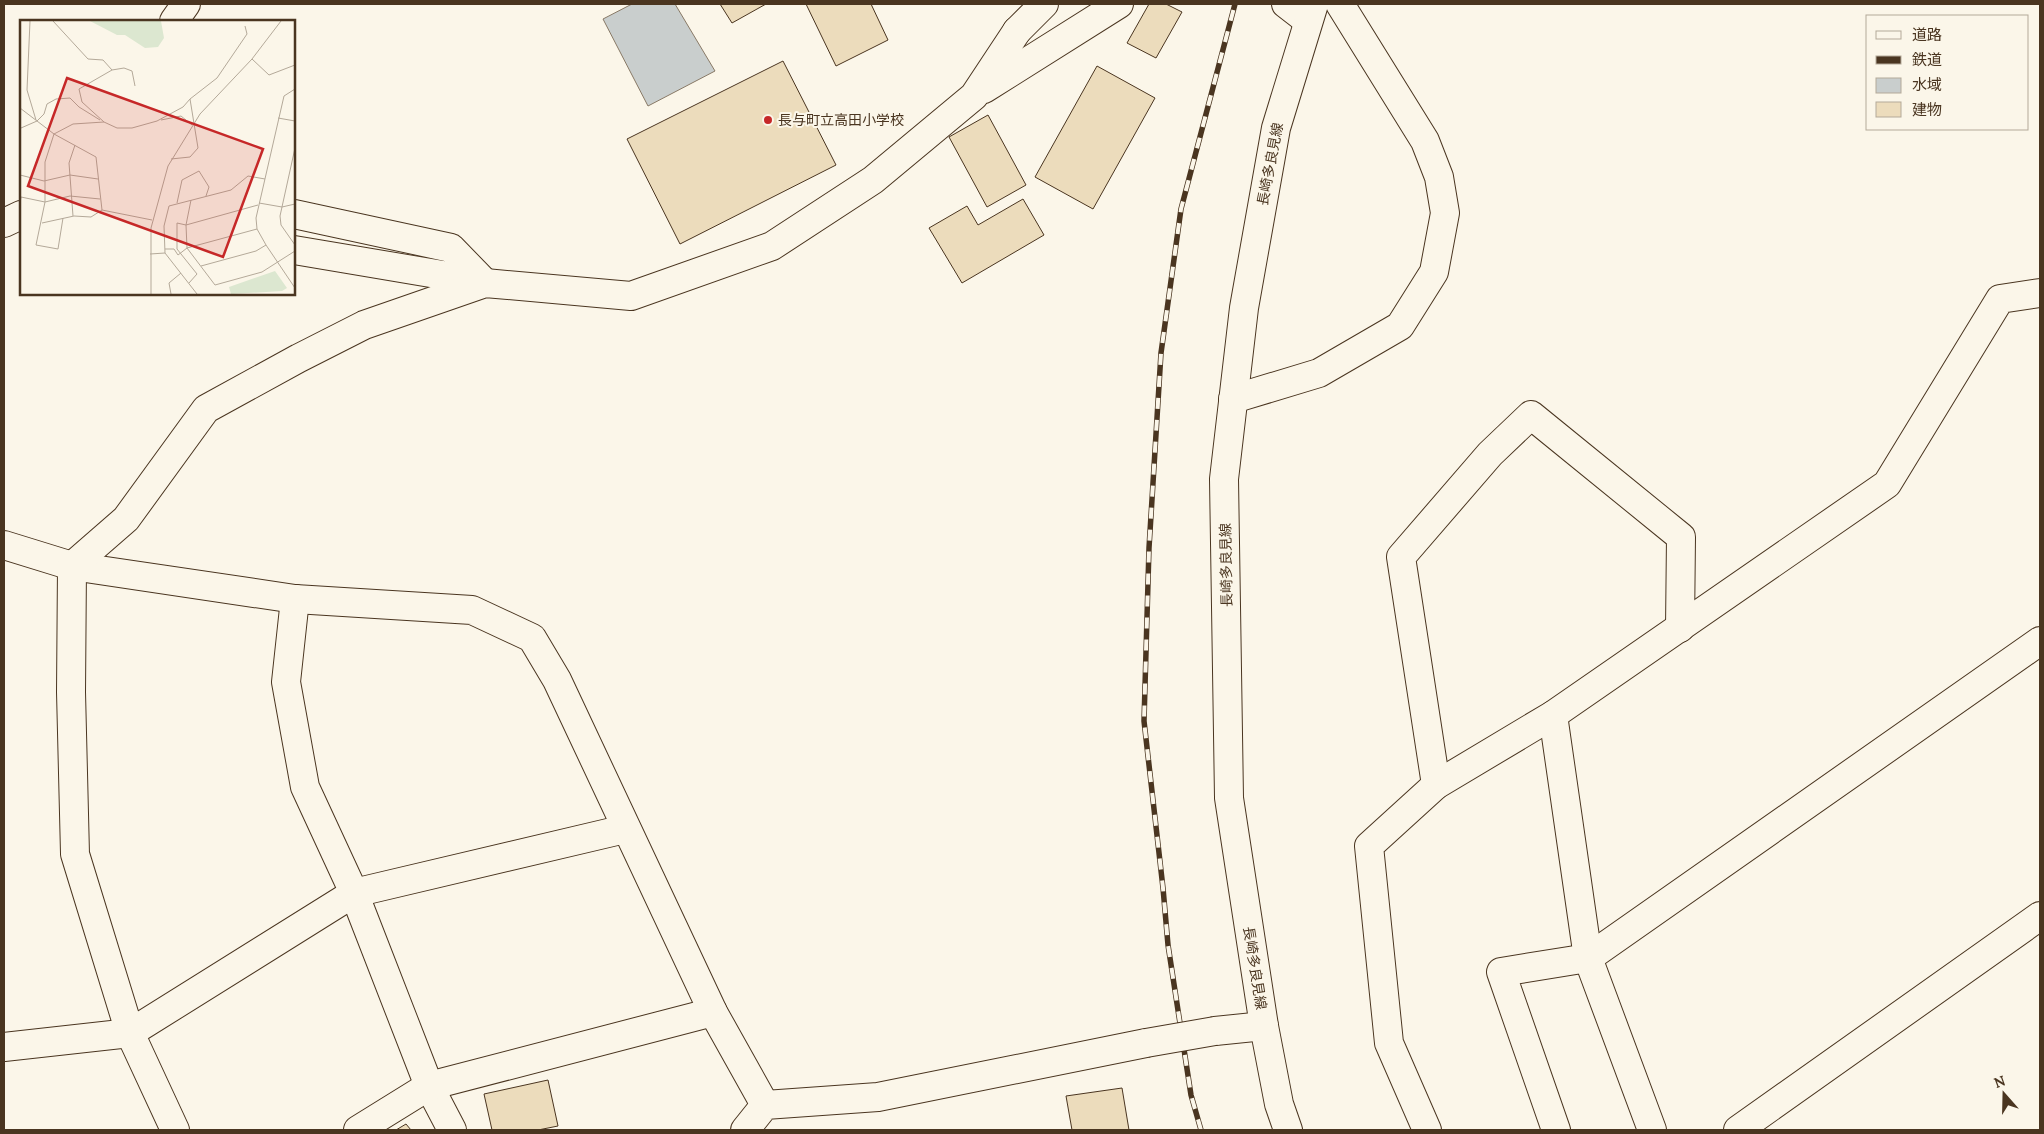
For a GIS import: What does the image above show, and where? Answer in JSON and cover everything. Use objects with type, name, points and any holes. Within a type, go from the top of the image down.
[{"type":"street","points":[[175,20],[186,4]]},
{"type":"street","points":[[974,96],[1017,31],[1044,4]]},
{"type":"street","points":[[295,250],[485,283],[631,296],[772,246],[873,180],[974,96],[1119,4]]},
{"type":"street","points":[[1286,4],[1311,13]]},
{"type":"street","points":[[1233,399],[1319,373],[1400,326],[1434,272],[1445,213],[1439,177],[1425,141],[1345,11]]},
{"type":"street","name":"長崎多良見線","points":[[1288,1130],[1279,1104],[1264,1026],[1229,798],[1224,479],[1244,308],[1276,128],[1311,13]]},
{"type":"street","points":[[295,214],[451,248],[485,283]]},
{"type":"street","points":[[4,223],[20,215]]},
{"type":"street","points":[[175,1130],[130,1033],[75,854],[71,692],[72,566],[126,519],[206,409],[364,325],[485,283]]},
{"type":"street","points":[[1427,1130],[1389,1044],[1369,846],[1436,785],[1553,715],[1887,484],[2000,299],[2040,293]]},
{"type":"street","points":[[1436,785],[1401,557],[1490,454],[1531,415],[1681,537],[1680,628]]},
{"type":"street","points":[[4,545],[72,566],[296,598],[472,610],[532,638],[557,680],[713,1012],[765,1105]]},
{"type":"street","points":[[296,598],[286,682],[305,787],[354,893],[429,1086],[452,1130]]},
{"type":"street","points":[[1556,1130],[1501,972],[1588,958],[2040,641]]},
{"type":"street","points":[[1553,715],[1588,958],[1652,1130]]},
{"type":"street","points":[[4,1047],[130,1033],[354,893],[626,829]]},
{"type":"street","points":[[1738,1130],[2040,916]]},
{"type":"street","points":[[358,1130],[429,1086],[713,1012]]},
{"type":"street","points":[[745,1130],[765,1105],[878,1097],[1146,1043],[1215,1031],[1264,1026]]},
{"type":"water","points":[[632,4],[675,4],[715,71],[648,106],[603,19]]},
{"type":"building","points":[[720,4],[766,4],[732,23]]},
{"type":"building","points":[[806,4],[871,4],[888,40],[836,66]]},
{"type":"building","points":[[1149,4],[1166,4],[1182,12],[1156,58],[1127,43]]},
{"type":"building","points":[[783,61],[836,165],[680,244],[627,139]]},
{"type":"building","points":[[1097,66],[1155,98],[1093,209],[1035,177]]},
{"type":"building","points":[[988,115],[1026,185],[987,207],[949,137]]},
{"type":"building","points":[[1023,199],[1044,235],[962,283],[929,228],[967,206],[978,225]]},
{"type":"building","points":[[548,1080],[558,1126],[538,1130],[492,1130],[484,1094]]},
{"type":"building","points":[[1122,1088],[1129,1130],[1072,1130],[1066,1096]]},
{"type":"building","points":[[406,1124],[411,1130],[396,1130]]},
{"type":"railway","points":[[1201,1130],[1191,1095],[1168,945],[1144,721],[1149,548],[1161,353],[1181,209],[1235,4]]},
{"type":"place","name":"長与町立高田小学校","points":[[768,120]]}]
